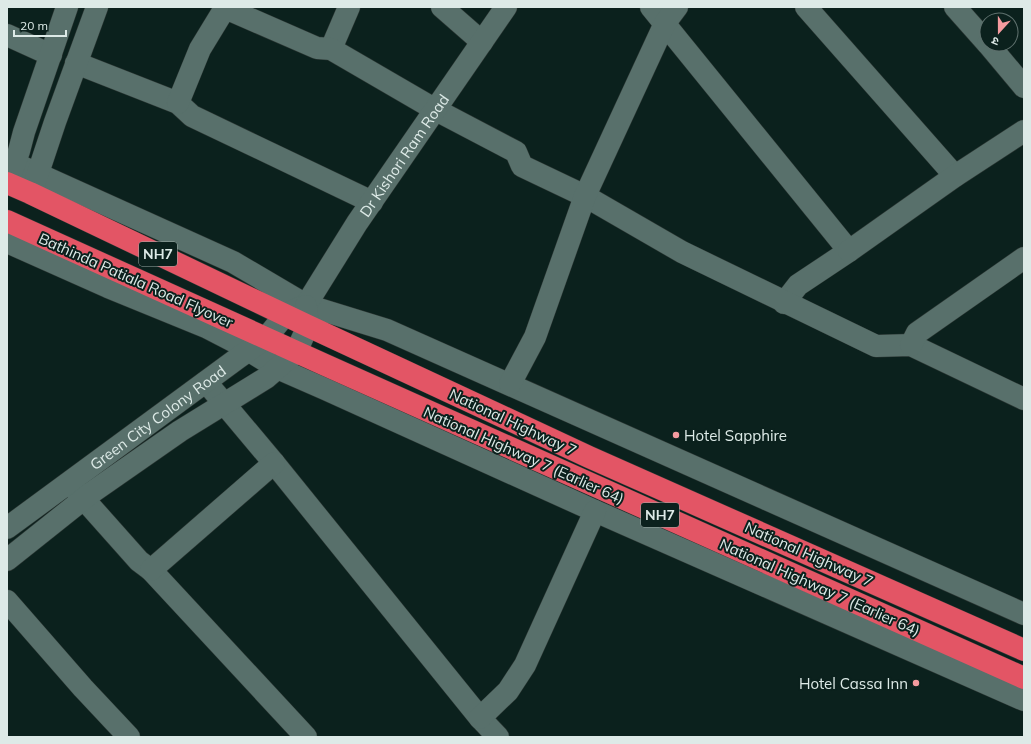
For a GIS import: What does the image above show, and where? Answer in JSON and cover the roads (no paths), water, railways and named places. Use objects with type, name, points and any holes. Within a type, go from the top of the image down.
[{"type":"highway","name":"National Highway 7","points":[[7,183],[34,183],[285,315],[307,316],[597,460],[1024,650]]},
{"type":"highway","name":"Bathinda Patiala Road Flyover","points":[[7,221],[258,345]]},
{"type":"highway","name":"National Highway 7 (Earlier 64)","points":[[258,345],[296,352],[1024,678]]},
{"type":"street","points":[[7,183],[11,161],[67,7]]},
{"type":"street","points":[[34,183],[76,62],[97,7]]},
{"type":"street","points":[[331,49],[349,7]]},
{"type":"street","points":[[442,7],[482,42]]},
{"type":"street","name":"Dr Kishori Ram Road","points":[[296,352],[307,316],[372,202],[506,7]]},
{"type":"street","points":[[806,7],[955,176]]},
{"type":"street","points":[[955,7],[979,33]]},
{"type":"street","points":[[178,103],[200,49],[224,8],[317,48],[331,49],[436,110],[516,152],[522,166],[585,196],[682,252],[784,302],[876,346],[911,345],[1024,399]]},
{"type":"street","points":[[510,384],[535,337],[585,196],[664,12],[849,251]]},
{"type":"street","points":[[7,35],[50,55]]},
{"type":"street","points":[[995,52],[1024,87]]},
{"type":"street","points":[[76,62],[178,103],[192,116],[372,202]]},
{"type":"street","points":[[784,302],[798,285],[955,176],[1024,131]]},
{"type":"street","points":[[11,161],[34,183],[233,262],[307,316],[387,330],[1024,614]]},
{"type":"street","points":[[7,242],[108,287],[206,327],[235,342],[258,345],[277,368],[594,511],[1024,700]]},
{"type":"street","points":[[911,345],[917,333],[1024,258]]},
{"type":"street","name":"Green City Colony Road","points":[[7,528],[238,358],[258,345],[285,315]]},
{"type":"street","points":[[7,560],[83,499],[180,431],[266,378],[296,352]]},
{"type":"street","points":[[206,382],[274,463],[480,718],[498,737]]},
{"type":"street","points":[[151,570],[274,463]]},
{"type":"street","points":[[69,483],[139,561],[151,570],[306,737]]},
{"type":"street","points":[[480,718],[508,691],[525,664],[594,511]]},
{"type":"street","points":[[7,601],[83,688],[129,737]]},
{"type":"place","name":"Hotel Sapphire","points":[[676,435]]},
{"type":"place","name":"Hotel Cassa Inn","points":[[916,683]]}]
